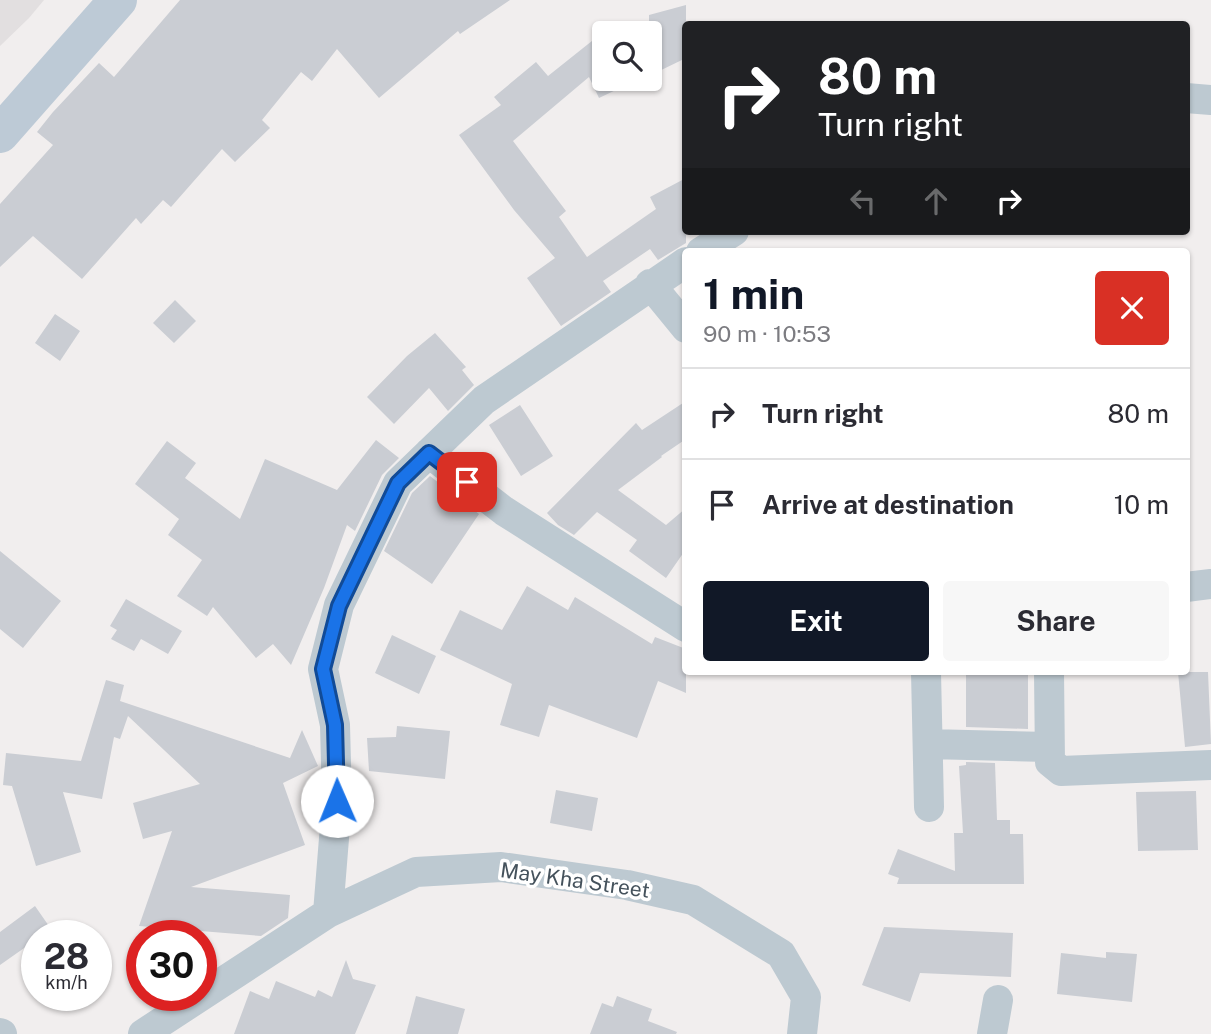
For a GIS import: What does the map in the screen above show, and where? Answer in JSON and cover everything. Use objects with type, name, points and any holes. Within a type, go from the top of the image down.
[{"type":"main road","points":[[0,134],[118,0]]},
{"type":"street","points":[[1190,98],[1211,100]]},
{"type":"street","points":[[707,248],[728,235]]},
{"type":"street","points":[[328,913],[337,801],[335,725],[323,669],[339,606],[398,483],[484,400],[682,264]]},
{"type":"street","points":[[650,284],[682,323]]},
{"type":"street","points":[[429,453],[504,511],[682,624]]},
{"type":"street","points":[[1190,587],[1211,584]]},
{"type":"street","points":[[926,675],[929,807]]},
{"type":"street","points":[[1049,675],[1048,747],[1050,762],[1061,771],[1211,765]]},
{"type":"street","points":[[928,744],[1048,747]]},
{"type":"street","name":"May Kha Street","points":[[143,1034],[328,913],[415,872],[501,867],[627,885],[693,900],[781,954],[806,998],[802,1034]]},
{"type":"street","points":[[992,1034],[998,1000]]},
{"type":"shaded area","points":[[0,0],[44,0],[0,46]]},
{"type":"building","points":[[180,0],[510,0],[460,34],[458,31],[379,98],[337,49],[312,81],[301,72],[262,120],[270,128],[235,162],[222,149],[171,207],[163,200],[141,224],[136,218],[82,279],[33,236],[0,267],[0,204],[53,145],[37,132],[99,63],[114,77]]},
{"type":"building","points":[[686,5],[686,21],[682,21],[682,60],[662,70],[662,21],[649,21],[649,15]]},
{"type":"building","points":[[592,41],[592,83],[589,77],[513,141],[566,211],[559,217],[587,257],[656,209],[650,197],[682,180],[682,235],[686,235],[686,243],[658,260],[650,249],[603,281],[611,292],[561,326],[527,278],[555,258],[514,210],[459,135],[501,105],[494,97],[536,62],[548,76]]},
{"type":"building","points":[[596,91],[614,91],[599,98]]},
{"type":"building","points":[[175,300],[196,321],[174,343],[153,323]]},
{"type":"building","points":[[55,314],[80,331],[60,361],[35,343]]},
{"type":"building","points":[[435,333],[466,367],[462,370],[474,385],[448,411],[429,388],[394,424],[367,397],[407,356]]},
{"type":"building","points":[[682,404],[682,442],[618,490],[666,525],[682,511],[682,555],[666,578],[629,551],[637,540],[597,512],[574,535],[558,525],[547,513],[636,423],[642,430]]},
{"type":"building","points":[[520,405],[553,456],[521,476],[489,425]]},
{"type":"building","points":[[376,440],[399,458],[382,475],[355,531],[347,525],[291,665],[273,644],[256,658],[213,607],[207,616],[177,596],[202,560],[168,535],[179,519],[135,484],[167,441],[196,463],[185,478],[240,519],[265,459],[337,490]]},
{"type":"building","points":[[430,476],[479,514],[432,584],[384,551],[412,493]]},
{"type":"building","points":[[0,551],[61,601],[23,648],[0,629]]},
{"type":"building","points":[[527,586],[568,610],[575,597],[652,644],[655,637],[682,647],[682,675],[686,675],[686,693],[658,681],[637,738],[549,705],[539,737],[500,725],[512,684],[440,650],[460,610],[502,630]]},
{"type":"building","points":[[126,599],[182,631],[168,654],[141,639],[134,651],[111,639],[117,630],[110,626]]},
{"type":"building","points":[[392,635],[436,656],[419,694],[375,673]]},
{"type":"building","points":[[1208,672],[1211,744],[1185,747],[1178,675]]},
{"type":"building","points":[[966,675],[1028,675],[1028,729],[966,727]]},
{"type":"building","points":[[106,680],[124,685],[120,701],[290,758],[302,730],[318,766],[283,783],[305,845],[191,887],[290,895],[288,918],[261,936],[217,932],[217,920],[141,920],[172,831],[143,839],[133,803],[200,784],[128,716],[120,739],[114,737],[102,799],[63,792],[81,852],[36,866],[12,786],[3,785],[6,753],[81,761]]},
{"type":"building","points":[[397,726],[450,731],[445,779],[369,771],[367,738],[396,737]]},
{"type":"building","points":[[966,762],[995,763],[997,820],[1010,820],[1010,834],[1023,834],[1024,884],[897,884],[899,878],[888,874],[898,849],[955,871],[954,833],[963,833],[959,766],[966,765]]},
{"type":"building","points":[[556,790],[598,798],[592,831],[550,823]]},
{"type":"building","points":[[1196,791],[1198,850],[1138,851],[1136,792]]},
{"type":"building","points":[[35,906],[45,920],[21,920],[21,950],[0,965],[0,932]]},
{"type":"building","points":[[884,927],[1013,933],[1011,977],[920,973],[910,1002],[862,985]]},
{"type":"building","points":[[1106,952],[1137,954],[1132,1002],[1057,994],[1061,953],[1106,958]]},
{"type":"building","points":[[346,960],[353,979],[376,985],[355,1034],[234,1034],[250,991],[269,999],[276,981],[315,997],[318,990],[332,997]]},
{"type":"building","points":[[416,996],[465,1009],[458,1034],[406,1034]]},
{"type":"building","points":[[617,996],[652,1009],[648,1021],[677,1032],[676,1034],[590,1034],[602,1003],[613,1007]]},
{"type":"route","points":[[337,801],[335,725],[323,669],[339,606],[398,483],[429,453],[467,482]]}]
